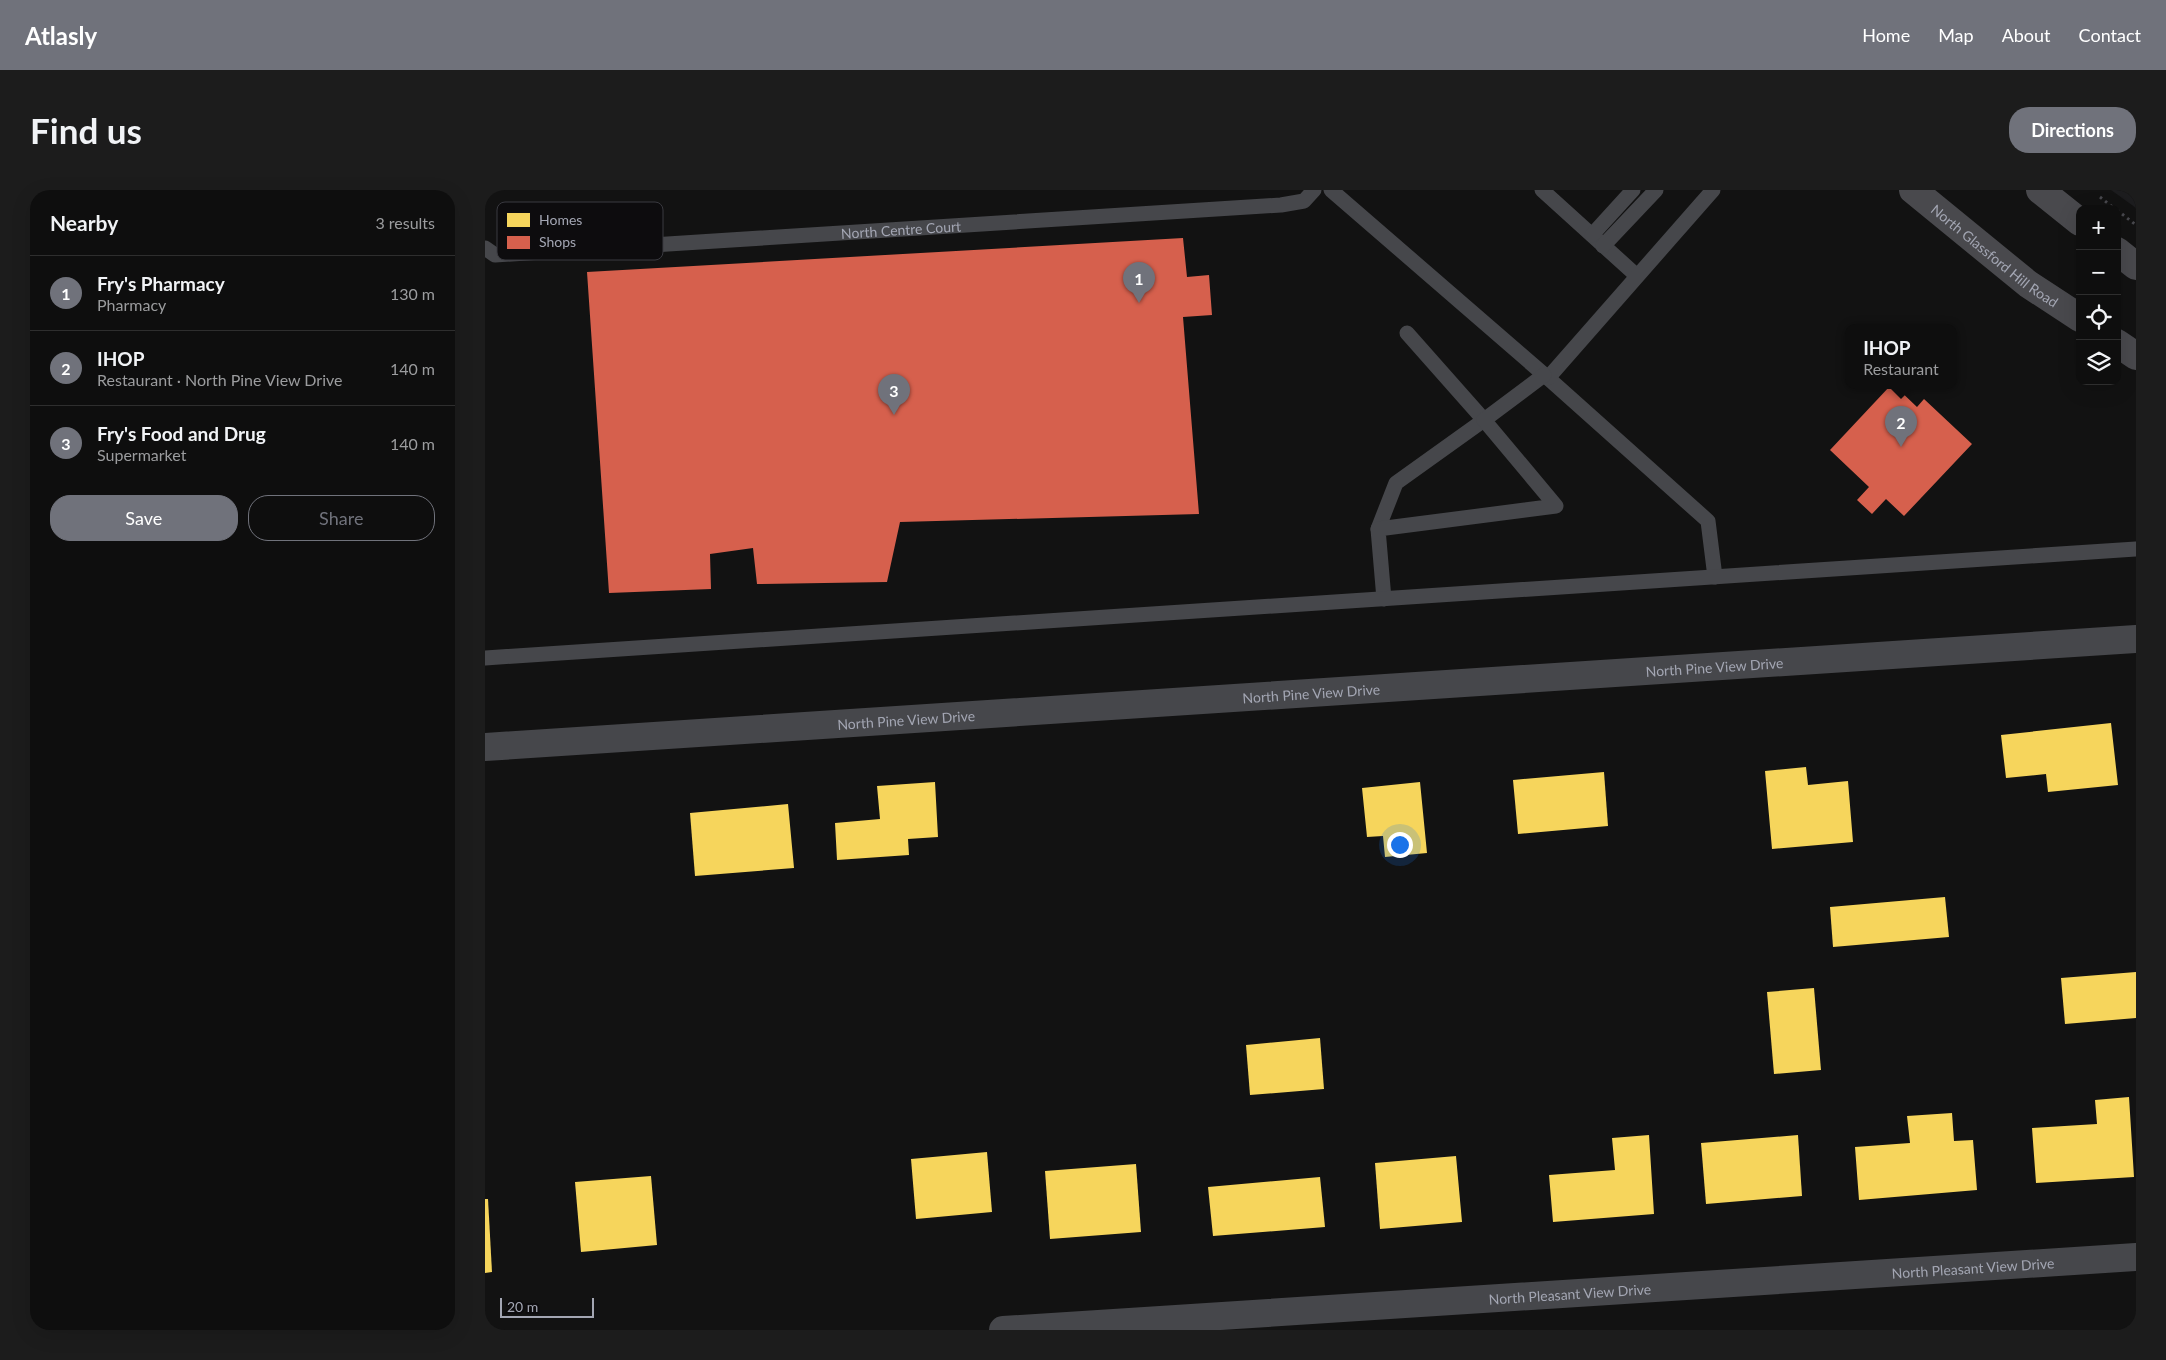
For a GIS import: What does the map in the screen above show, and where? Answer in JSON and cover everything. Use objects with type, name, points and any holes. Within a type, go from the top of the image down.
[{"type":"main road","name":"North Glassford Hill Road","points":[[1913,190],[2028,284],[2076,315]]},
{"type":"main road","points":[[2040,190],[2076,219]]},
{"type":"main road","points":[[2121,254],[2136,266]]},
{"type":"main road","points":[[2121,346],[2136,356]]},
{"type":"street","name":"North Pine View Drive","points":[[485,747],[2136,639]]},
{"type":"street","name":"North Pleasant View Drive","points":[[1003,1330],[2136,1257]]},
{"type":"lane","name":"North Centre Court","points":[[663,244],[1281,205],[1304,202],[1314,190]]},
{"type":"lane","points":[[1331,190],[1546,376],[1708,520],[1715,577]]},
{"type":"lane","points":[[1543,190],[1637,276]]},
{"type":"lane","points":[[1597,241],[1633,190]]},
{"type":"lane","points":[[1597,241],[1656,190]]},
{"type":"lane","points":[[1384,599],[1378,529],[1396,483],[1546,376],[1713,190]]},
{"type":"lane","name":"North Centre Court","points":[[485,248],[497,255]]},
{"type":"lane","points":[[1378,529],[1556,506],[1484,420],[1407,333]]},
{"type":"lane","points":[[485,658],[2136,549]]},
{"type":"path","points":[[2097,194],[2110,205]]},
{"type":"path","points":[[2121,214],[2136,225]]},
{"type":"shaded area","points":[[2111,190],[2136,190],[2136,208]]},
{"type":"building: Homes","points":[[2111,723],[2118,785],[2048,792],[2046,774],[2006,778],[2001,735]]},
{"type":"building: Homes","points":[[1806,767],[1808,785],[1848,781],[1853,842],[1772,849],[1765,771]]},
{"type":"building: Homes","points":[[1604,772],[1608,826],[1518,834],[1513,780]]},
{"type":"building: Homes","points":[[935,782],[938,837],[908,839],[909,855],[837,860],[835,823],[880,819],[877,786]]},
{"type":"building: Homes","points":[[1420,782],[1427,853],[1385,857],[1383,836],[1367,837],[1362,788]]},
{"type":"building: Homes","points":[[788,804],[794,868],[695,876],[690,813]]},
{"type":"building: Homes","points":[[1945,897],[1949,937],[1833,947],[1830,907]]},
{"type":"building: Homes","points":[[2136,972],[2136,1018],[2065,1024],[2061,978]]},
{"type":"building: Homes","points":[[1814,988],[1821,1070],[1774,1074],[1767,992]]},
{"type":"building: Homes","points":[[1320,1038],[1324,1089],[1250,1095],[1246,1045]]},
{"type":"building: Homes","points":[[2129,1097],[2134,1177],[2036,1183],[2032,1128],[2097,1124],[2095,1100]]},
{"type":"building: Homes","points":[[1952,1113],[1954,1141],[1973,1140],[1977,1190],[1859,1200],[1855,1147],[1910,1143],[1907,1116]]},
{"type":"building: Homes","points":[[1649,1135],[1654,1214],[1553,1222],[1549,1175],[1615,1170],[1612,1138]]},
{"type":"building: Homes","points":[[1798,1135],[1802,1196],[1706,1204],[1701,1143]]},
{"type":"building: Homes","points":[[987,1152],[992,1212],[916,1219],[911,1159]]},
{"type":"building: Homes","points":[[1456,1156],[1462,1222],[1380,1229],[1375,1163]]},
{"type":"building: Homes","points":[[1136,1164],[1141,1232],[1050,1239],[1045,1171]]},
{"type":"building: Homes","points":[[651,1176],[657,1245],[581,1252],[575,1182]]},
{"type":"building: Homes","points":[[1320,1177],[1325,1227],[1213,1236],[1208,1187]]},
{"type":"building: Homes","points":[[485,1199],[488,1199],[492,1272],[485,1273]]},
{"type":"building: Shops","points":[[1183,238],[1187,277],[1209,275],[1212,315],[1183,317],[1199,514],[900,522],[887,582],[757,584],[753,548],[710,554],[711,589],[609,593],[587,272]]},
{"type":"building: Shops","points":[[1887,389],[1898,389],[1917,407],[1924,399],[1972,444],[1904,516],[1886,499],[1872,514],[1857,500],[1869,487],[1830,450]]},
{"type":"place","name":"Fry's Pharmacy","points":[[1139,303]]},
{"type":"place","name":"Fry's Food and Drug","points":[[894,415]]},
{"type":"place","name":"IHOP","points":[[1901,447]]}]
